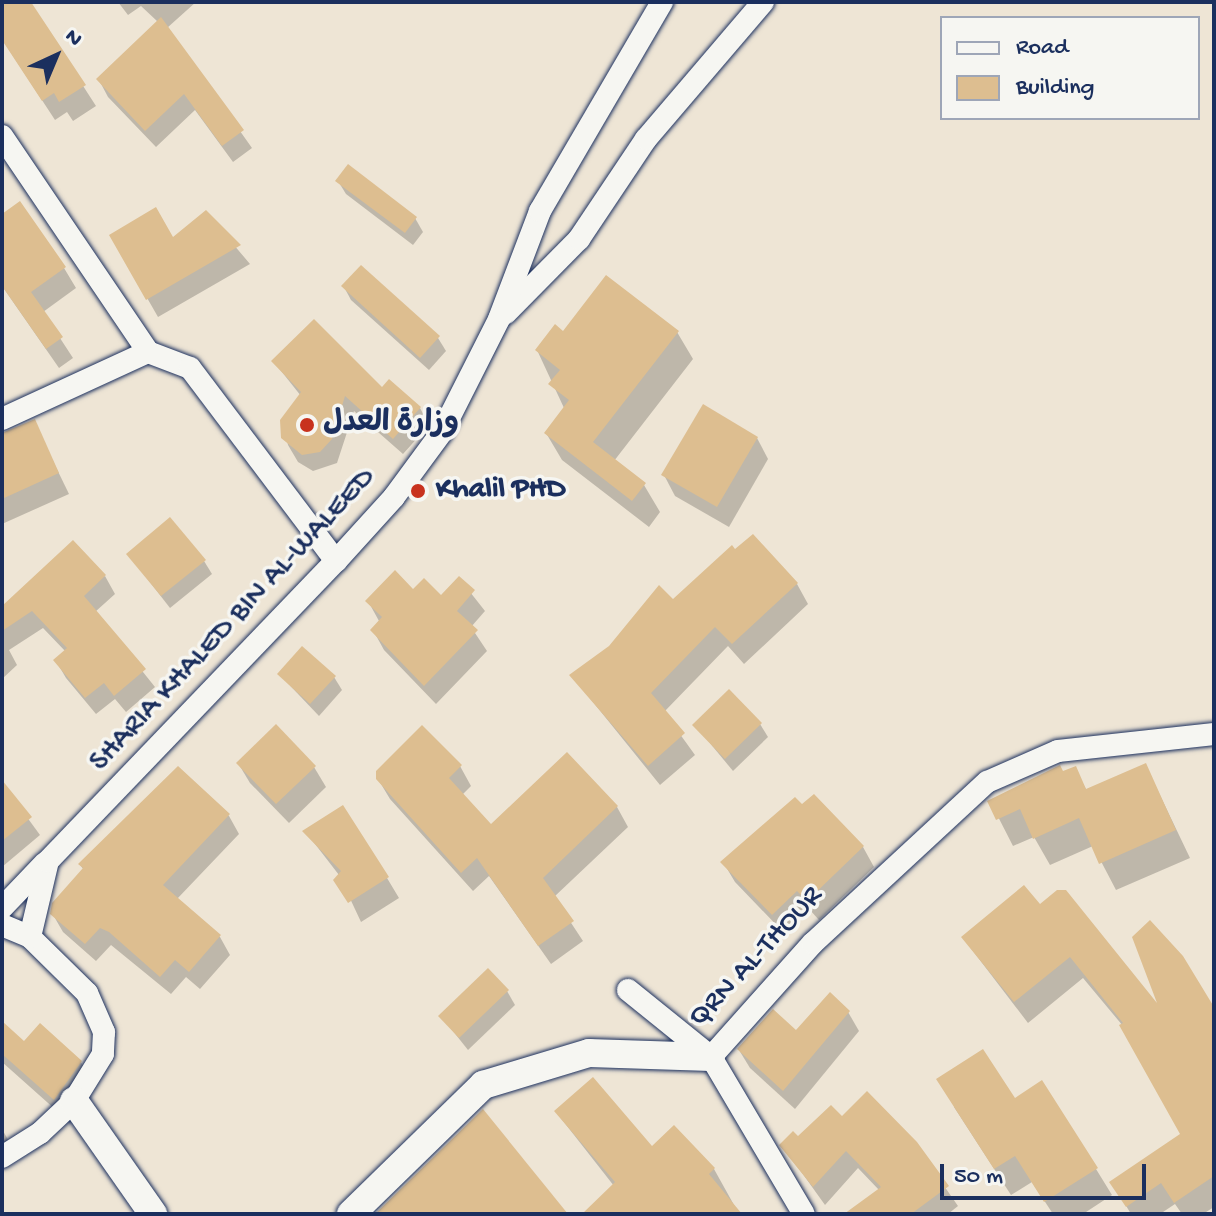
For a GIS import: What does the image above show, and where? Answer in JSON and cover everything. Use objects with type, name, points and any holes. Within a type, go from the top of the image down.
[{"type":"street","name":"SHARIA KHALED BIN AL-WALEED","points":[[2,908],[336,561],[394,497],[442,432],[499,319],[540,211],[662,2]]},
{"type":"street","points":[[499,319],[579,239],[646,139],[763,2]]},
{"type":"street","points":[[2,136],[148,352],[190,368],[336,561]]},
{"type":"street","points":[[2,419],[148,352]]},
{"type":"street","name":"QRN AL-THOUR","points":[[351,1214],[483,1085],[589,1053],[711,1057],[813,943],[987,782],[1058,751],[1214,734]]},
{"type":"street","points":[[30,937],[48,861]]},
{"type":"street","points":[[2,925],[30,937],[87,993],[104,1032],[103,1054],[74,1101],[40,1133],[2,1157]]},
{"type":"street","points":[[628,990],[711,1057],[804,1214]]},
{"type":"street","points":[[74,1101],[153,1214]]},
{"type":"building","points":[[2,2],[31,2],[86,85],[59,102],[54,93],[42,101],[2,40]]},
{"type":"building","points":[[161,17],[244,130],[222,146],[184,94],[145,131],[96,79]]},
{"type":"building","points":[[348,164],[417,217],[405,233],[335,181]]},
{"type":"building","points":[[20,201],[66,267],[31,292],[63,337],[46,349],[2,286],[2,214]]},
{"type":"building","points":[[156,207],[173,237],[206,210],[241,245],[146,300],[109,235]]},
{"type":"building","points":[[361,265],[440,336],[420,358],[341,286]]},
{"type":"building","points":[[606,275],[679,331],[593,442],[646,483],[632,501],[544,433],[569,400],[548,384],[560,370],[535,350],[555,324],[563,331]]},
{"type":"building","points":[[314,319],[382,387],[389,379],[421,407],[393,439],[345,396],[332,439],[320,452],[302,455],[281,438],[280,420],[301,392],[271,361]]},
{"type":"building","points":[[703,404],[758,437],[717,507],[661,475]]},
{"type":"building","points":[[35,419],[59,473],[2,499],[2,433]]},
{"type":"building","points":[[170,517],[206,560],[161,596],[126,554]]},
{"type":"building","points":[[753,534],[798,583],[732,644],[715,627],[651,693],[685,733],[648,766],[569,675],[609,646],[659,585],[673,599],[732,545],[735,549]]},
{"type":"building","points":[[73,540],[106,575],[84,596],[146,669],[114,696],[104,683],[85,698],[53,660],[67,648],[32,611],[2,631],[2,606]]},
{"type":"building","points":[[395,570],[413,589],[424,578],[441,595],[459,576],[475,590],[457,611],[478,630],[424,686],[370,630],[382,617],[365,601]]},
{"type":"building","points":[[302,646],[336,676],[310,704],[277,674]]},
{"type":"building","points":[[729,689],[762,723],[725,759],[692,725]]},
{"type":"building","points":[[276,724],[316,766],[276,804],[236,763]]},
{"type":"building","points":[[422,725],[462,765],[449,778],[491,824],[567,752],[618,806],[543,878],[574,921],[538,946],[477,858],[461,873],[376,779],[376,771]]},
{"type":"building","points":[[1146,763],[1176,830],[1099,864],[1079,818],[1033,839],[1020,809],[996,820],[987,801],[1060,765],[1063,771],[1076,766],[1086,789]]},
{"type":"building","points":[[178,766],[230,814],[163,885],[221,935],[189,972],[175,960],[160,977],[109,932],[100,928],[85,944],[50,914],[52,903],[83,868],[78,864]]},
{"type":"building","points":[[2,780],[32,817],[2,841]]},
{"type":"building","points":[[814,794],[864,846],[807,901],[797,891],[772,915],[720,862],[795,797],[802,804]]},
{"type":"building","points":[[343,805],[389,877],[348,903],[333,880],[341,871],[302,831]]},
{"type":"building","points":[[1024,885],[1040,904],[1057,890],[1066,890],[1157,1003],[1132,937],[1150,920],[1183,956],[1214,1007],[1214,1176],[1174,1203],[1161,1183],[1126,1207],[1109,1182],[1180,1134],[1119,1025],[1123,1023],[1070,957],[1014,1002],[961,937]]},
{"type":"building","points":[[488,968],[509,990],[459,1038],[438,1016]]},
{"type":"building","points":[[830,992],[850,1011],[783,1091],[737,1049],[773,1009],[796,1030]]},
{"type":"building","points":[[2,1021],[24,1041],[40,1023],[82,1061],[54,1100],[2,1054]]},
{"type":"building","points":[[983,1049],[1015,1098],[1042,1080],[1098,1168],[1044,1202],[1015,1156],[994,1169],[936,1079]]},
{"type":"building","points":[[593,1077],[652,1146],[674,1125],[715,1168],[709,1174],[742,1214],[582,1214],[615,1182],[554,1111]]},
{"type":"building","points":[[867,1091],[917,1142],[949,1186],[911,1214],[844,1214],[881,1187],[846,1151],[813,1187],[779,1145],[793,1131],[798,1136],[831,1105],[842,1116]]},
{"type":"building","points":[[483,1109],[568,1214],[375,1214]]},
{"type":"place","name":"وزارة العدل","points":[[307,425]]},
{"type":"place","name":"Khalil PHD","points":[[418,491]]}]
